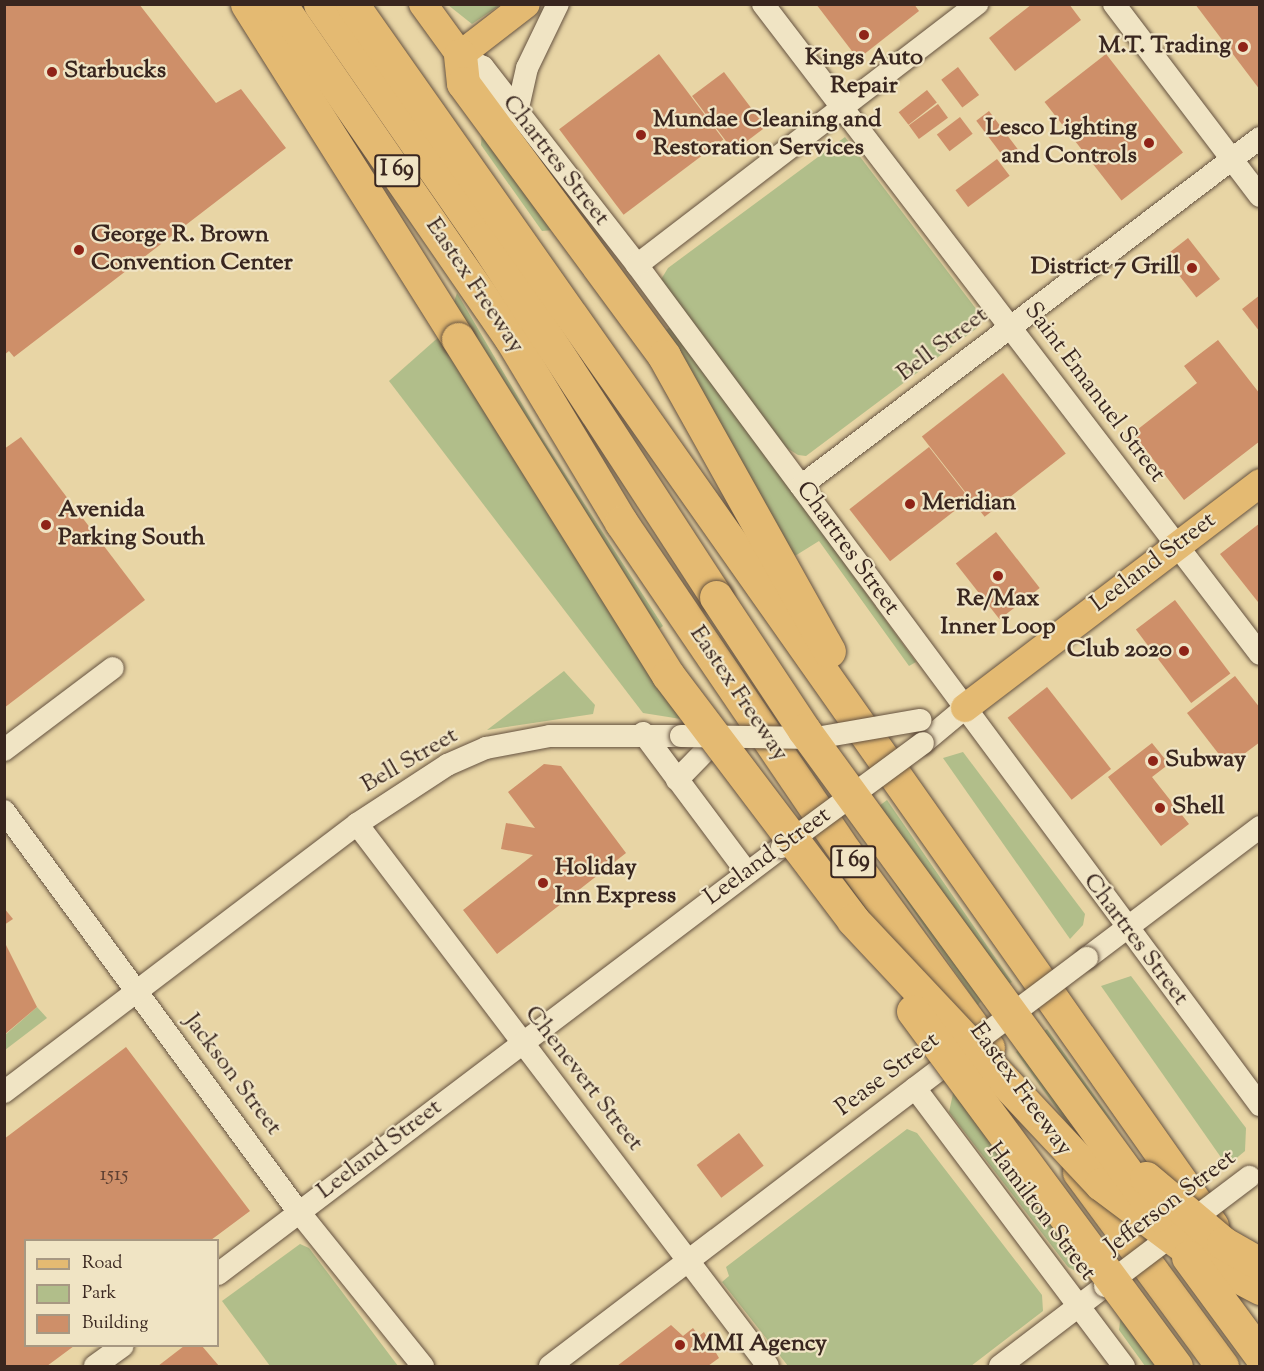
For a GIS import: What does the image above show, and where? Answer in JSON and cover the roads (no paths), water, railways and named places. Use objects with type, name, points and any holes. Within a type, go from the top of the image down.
[{"type":"highway","points":[[247,4],[668,675],[853,920],[1101,1184],[1193,1253],[1260,1290]]},
{"type":"highway","name":"Eastex Freeway","points":[[280,4],[521,328],[621,522],[846,853],[1222,1366]]},
{"type":"highway","points":[[320,4],[521,328],[716,597],[804,730],[1260,1355]]},
{"type":"highway","name":"I 69","points":[[352,4],[922,814],[1109,1085],[1260,1290]]},
{"type":"highway","points":[[460,55],[463,82],[664,356],[922,814]]},
{"type":"highway","points":[[853,920],[885,975],[1176,1366]]},
{"type":"highway","points":[[1080,1108],[1154,1186],[1223,1243],[1260,1264]]},
{"type":"main road","name":"Chartres Street","points":[[423,4],[460,55]]},
{"type":"main road","points":[[460,55],[526,4]]},
{"type":"main road","name":"Leeland Street","points":[[965,708],[1260,483]]},
{"type":"street","points":[[517,112],[527,68],[558,4]]},
{"type":"street","name":"Saint Emanuel Street","points":[[763,4],[1260,654]]},
{"type":"street","points":[[637,264],[977,4]]},
{"type":"street","points":[[1114,4],[1260,196]]},
{"type":"street","name":"Chartres Street","points":[[460,55],[483,68],[637,264],[1125,929],[1260,1105]]},
{"type":"street","name":"Bell Street","points":[[801,486],[1260,138]]},
{"type":"street","points":[[4,750],[113,668]]},
{"type":"street","name":"Bell Street","points":[[4,1092],[357,824],[412,785],[486,748],[550,736],[643,733],[718,738],[816,738],[922,732],[965,708]]},
{"type":"street","name":"Leeland Street","points":[[219,1273],[746,871],[782,847],[922,732]]},
{"type":"street","points":[[643,733],[746,871]]},
{"type":"street","points":[[677,780],[718,738]]},
{"type":"street","name":"Jackson Street","points":[[4,811],[299,1212],[423,1366]]},
{"type":"street","name":"Chenevert Street","points":[[357,824],[521,1044],[768,1366]]},
{"type":"street","name":"Pease Street","points":[[550,1366],[1260,827]]},
{"type":"street","name":"Hamilton Street","points":[[915,1088],[1124,1366]]},
{"type":"street","name":"Jefferson Street","points":[[1000,1366],[1254,1173]]},
{"type":"street","points":[[95,1366],[122,1347]]},
{"type":"place","name":"Kings Auto Repair","points":[[864,35]]},
{"type":"place","name":"M.T. Trading","points":[[1243,47]]},
{"type":"place","name":"Starbucks","points":[[52,72]]},
{"type":"place","name":"Mundae Cleaning and Restoration Services","points":[[641,135]]},
{"type":"place","name":"Lesco Lighting and Controls","points":[[1149,143]]},
{"type":"place","name":"George R. Brown Convention Center","points":[[79,250]]},
{"type":"place","name":"District 7 Grill","points":[[1192,268]]},
{"type":"place","name":"Meridian","points":[[910,504]]},
{"type":"place","name":"Avenida Parking South","points":[[46,525]]},
{"type":"place","name":"Re/Max Inner Loop","points":[[998,576]]},
{"type":"place","name":"Club 2020","points":[[1184,651]]},
{"type":"place","name":"Subway","points":[[1153,761]]},
{"type":"place","name":"Shell","points":[[1160,808]]},
{"type":"place","name":"Holiday Inn Express","points":[[543,883]]},
{"type":"place","name":"MMI Agency","points":[[680,1345]]}]
